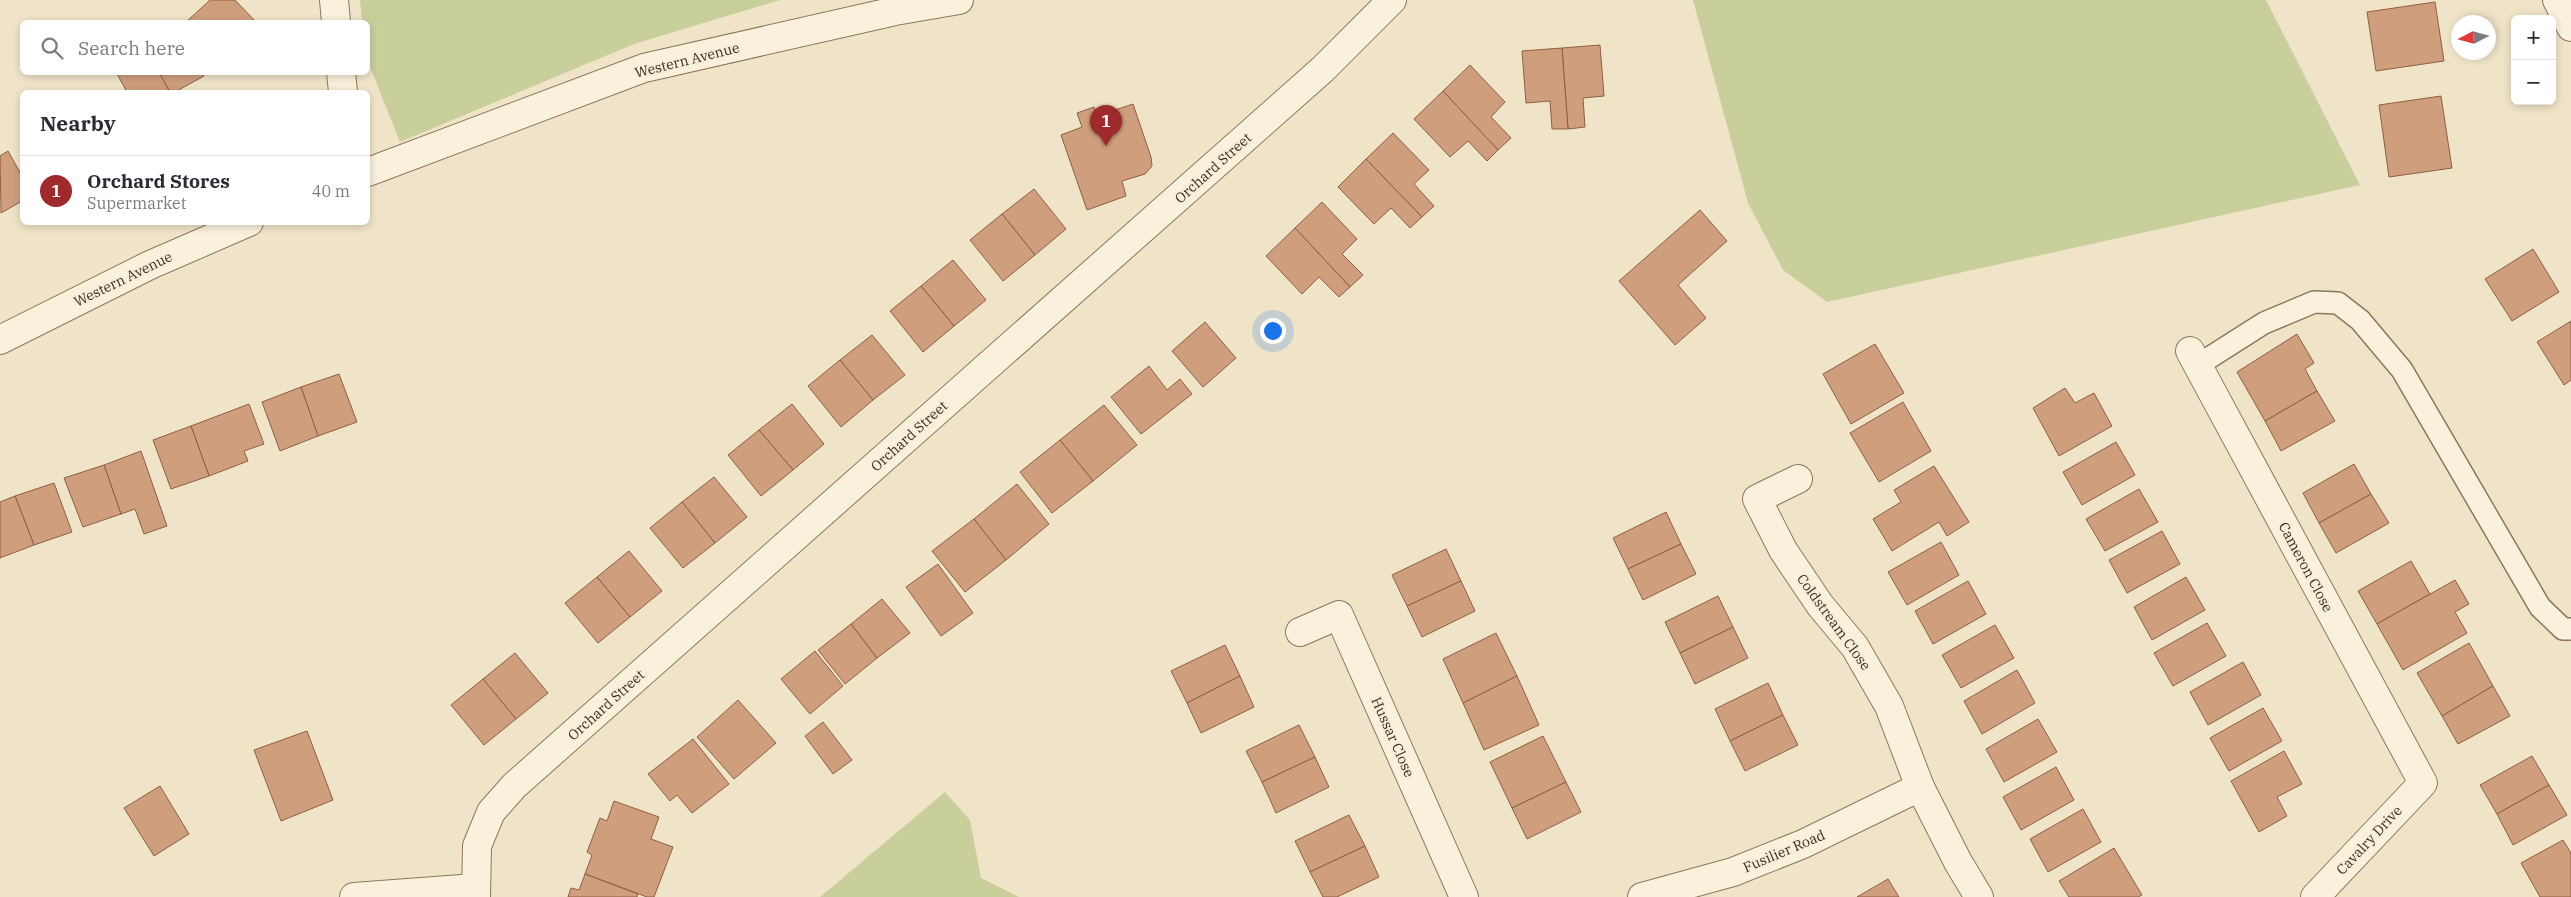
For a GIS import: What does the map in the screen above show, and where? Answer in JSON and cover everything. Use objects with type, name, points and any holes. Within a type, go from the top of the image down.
[{"type":"street","points":[[334,0],[336,20]]},
{"type":"street","name":"Western Avenue","points":[[370,169],[644,68],[895,10],[959,0]]},
{"type":"street","name":"Orchard Street","points":[[476,893],[477,846],[491,812],[514,786],[1323,69],[1392,0]]},
{"type":"street","points":[[2557,0],[2571,27]]},
{"type":"street","points":[[341,75],[343,90]]},
{"type":"street","name":"Western Avenue","points":[[0,340],[150,265],[242,225]]},
{"type":"street","name":"Cameron Close","points":[[2194,358],[2422,783]]},
{"type":"street","name":"Coldstream Close","points":[[1798,479],[1757,498],[1783,550],[1820,605],[1855,647],[1890,706],[1920,787],[1978,897]]},
{"type":"street","name":"Hussar Close","points":[[1300,632],[1339,614],[1464,897]]},
{"type":"street","name":"Cavalry Drive","points":[[2315,897],[2422,783]]},
{"type":"street","name":"Fusilier Road","points":[[1642,897],[1733,872],[1803,844],[1920,787]]},
{"type":"street","points":[[354,897],[476,893]]},
{"type":"lane","points":[[2194,358],[2264,323],[2314,302],[2338,303],[2360,320],[2402,370],[2540,607],[2563,630],[2571,629]]},
{"type":"green space","points":[[360,0],[780,0],[634,44],[400,142],[370,67],[370,20],[362,20]]},
{"type":"green space","points":[[1693,0],[2266,0],[2360,185],[1827,302],[1783,270],[1748,203]]},
{"type":"green space","points":[[945,792],[970,820],[981,878],[1019,897],[820,897]]},
{"type":"building","points":[[210,0],[235,0],[254,20],[188,20]]},
{"type":"building","points":[[2435,2],[2444,61],[2376,71],[2367,12]]},
{"type":"building","points":[[1600,45],[1604,96],[1583,98],[1585,127],[1568,129],[1562,48]]},
{"type":"building","points":[[1562,48],[1568,129],[1552,129],[1550,101],[1526,103],[1522,51]]},
{"type":"building","points":[[1470,65],[1505,102],[1491,117],[1511,138],[1498,150],[1443,91]]},
{"type":"building","points":[[118,75],[161,75],[169,90],[126,90]]},
{"type":"building","points":[[161,75],[204,76],[179,90],[169,90]]},
{"type":"building","points":[[1443,91],[1498,150],[1487,161],[1468,141],[1450,157],[1414,119]]},
{"type":"building","points":[[2441,96],[2452,168],[2389,177],[2379,105]]},
{"type":"building","points":[[1133,104],[1151,157],[1152,166],[1145,174],[1122,181],[1126,196],[1087,210],[1061,135],[1082,127],[1077,113],[1094,107],[1097,116]]},
{"type":"building","points":[[1393,133],[1429,170],[1414,184],[1434,206],[1422,217],[1366,159]]},
{"type":"building","points":[[8,151],[20,172],[20,202],[1,213],[0,156]]},
{"type":"building","points":[[1366,159],[1422,217],[1410,228],[1391,208],[1374,224],[1338,187]]},
{"type":"building","points":[[1034,189],[1066,229],[1035,255],[1002,214]]},
{"type":"building","points":[[1322,202],[1357,239],[1342,254],[1363,275],[1350,287],[1295,228]]},
{"type":"building","points":[[1700,210],[1727,241],[1678,285],[1706,318],[1675,345],[1619,281]]},
{"type":"building","points":[[1002,214],[1035,255],[1003,281],[970,240]]},
{"type":"building","points":[[1295,228],[1350,287],[1339,297],[1319,277],[1302,294],[1266,256]]},
{"type":"building","points":[[2533,249],[2559,292],[2512,321],[2485,279]]},
{"type":"building","points":[[953,260],[986,300],[954,326],[921,286]]},
{"type":"building","points":[[921,286],[954,326],[923,352],[890,311]]},
{"type":"building","points":[[2571,321],[2571,380],[2564,385],[2537,342]]},
{"type":"building","points":[[1205,322],[1236,358],[1203,387],[1172,351]]},
{"type":"building","points":[[2297,334],[2314,363],[2305,369],[2317,391],[2265,421],[2237,372]]},
{"type":"building","points":[[872,335],[905,375],[873,400],[840,360]]},
{"type":"building","points":[[1875,344],[1904,393],[1851,424],[1823,374]]},
{"type":"building","points":[[840,360],[873,400],[841,427],[808,386]]},
{"type":"building","points":[[1149,366],[1167,390],[1180,379],[1192,394],[1141,434],[1111,397]]},
{"type":"building","points":[[339,374],[357,422],[318,436],[301,387]]},
{"type":"building","points":[[301,387],[318,436],[280,451],[262,402]]},
{"type":"building","points":[[2065,388],[2075,403],[2094,393],[2112,426],[2059,456],[2033,408]]},
{"type":"building","points":[[2317,391],[2335,421],[2281,451],[2265,421]]},
{"type":"building","points":[[1903,402],[1931,451],[1879,482],[1850,433]]},
{"type":"building","points":[[249,404],[264,444],[244,451],[248,461],[209,476],[191,426]]},
{"type":"building","points":[[792,404],[824,444],[793,470],[759,430]]},
{"type":"building","points":[[1104,405],[1137,445],[1093,481],[1060,440]]},
{"type":"building","points":[[191,426],[209,476],[171,489],[153,440]]},
{"type":"building","points":[[759,430],[793,470],[761,496],[728,455]]},
{"type":"building","points":[[1060,440],[1093,481],[1052,513],[1020,472]]},
{"type":"building","points":[[2116,442],[2135,475],[2082,505],[2063,472]]},
{"type":"building","points":[[141,451],[167,526],[144,534],[135,509],[121,514],[104,465]]},
{"type":"building","points":[[2354,464],[2371,494],[2319,523],[2303,493]]},
{"type":"building","points":[[104,465],[121,514],[83,527],[64,478]]},
{"type":"building","points":[[1934,466],[1969,522],[1947,536],[1939,522],[1892,551],[1873,519],[1901,502],[1894,490]]},
{"type":"building","points":[[714,477],[747,517],[715,543],[682,502]]},
{"type":"building","points":[[54,483],[72,532],[34,545],[15,496]]},
{"type":"building","points":[[1017,484],[1049,524],[1006,560],[974,519]]},
{"type":"building","points":[[2139,489],[2158,522],[2105,551],[2086,519]]},
{"type":"building","points":[[2371,494],[2389,523],[2336,553],[2319,523]]},
{"type":"building","points":[[15,496],[34,545],[0,558],[0,502]]},
{"type":"building","points":[[682,502],[715,543],[683,568],[650,528]]},
{"type":"building","points":[[1666,512],[1681,544],[1628,569],[1613,538]]},
{"type":"building","points":[[974,519],[1006,560],[965,592],[932,551]]},
{"type":"building","points":[[2162,531],[2180,564],[2127,593],[2109,560]]},
{"type":"building","points":[[1941,542],[1959,575],[1907,605],[1888,572]]},
{"type":"building","points":[[1681,544],[1696,574],[1643,600],[1628,569]]},
{"type":"building","points":[[1446,549],[1461,581],[1407,606],[1392,575]]},
{"type":"building","points":[[629,551],[662,591],[630,617],[597,577]]},
{"type":"building","points":[[2411,561],[2430,594],[2377,624],[2358,591]]},
{"type":"building","points":[[938,564],[973,613],[941,636],[906,587]]},
{"type":"building","points":[[597,577],[630,617],[598,643],[565,603]]},
{"type":"building","points":[[2186,577],[2205,610],[2152,640],[2134,607]]},
{"type":"building","points":[[2455,580],[2469,604],[2455,612],[2467,633],[2403,670],[2377,624]]},
{"type":"building","points":[[1461,581],[1475,611],[1422,637],[1407,606]]},
{"type":"building","points":[[1968,581],[1986,614],[1933,644],[1915,611]]},
{"type":"building","points":[[1718,596],[1733,627],[1680,653],[1665,622]]},
{"type":"building","points":[[882,599],[910,633],[877,658],[851,624]]},
{"type":"building","points":[[2207,623],[2226,656],[2173,686],[2154,653]]},
{"type":"building","points":[[851,624],[877,658],[845,684],[818,650]]},
{"type":"building","points":[[1995,625],[2014,658],[1961,688],[1942,655]]},
{"type":"building","points":[[1733,627],[1748,658],[1695,684],[1680,653]]},
{"type":"building","points":[[1496,633],[1517,676],[1463,703],[1443,659]]},
{"type":"building","points":[[2469,643],[2493,686],[2442,716],[2417,673]]},
{"type":"building","points":[[1225,645],[1240,676],[1187,703],[1171,671]]},
{"type":"building","points":[[815,651],[843,686],[810,714],[781,679]]},
{"type":"building","points":[[515,653],[548,693],[516,719],[483,679]]},
{"type":"building","points":[[2243,662],[2261,695],[2208,725],[2190,692]]},
{"type":"building","points":[[2017,670],[2035,703],[1982,734],[1964,701]]},
{"type":"building","points":[[1240,676],[1254,707],[1201,733],[1187,703]]},
{"type":"building","points":[[1517,676],[1539,725],[1484,750],[1463,703]]},
{"type":"building","points":[[483,679],[516,719],[484,745],[451,705]]},
{"type":"building","points":[[1768,683],[1783,715],[1730,741],[1715,709]]},
{"type":"building","points":[[2493,686],[2510,716],[2458,744],[2442,716]]},
{"type":"building","points":[[738,700],[776,743],[734,779],[697,737]]},
{"type":"building","points":[[2263,708],[2282,741],[2229,771],[2210,738]]},
{"type":"building","points":[[1783,715],[1798,745],[1745,771],[1730,741]]},
{"type":"building","points":[[2038,719],[2057,752],[2004,782],[1986,749]]},
{"type":"building","points":[[823,722],[852,760],[833,774],[805,736]]},
{"type":"building","points":[[1299,725],[1315,757],[1262,782],[1246,751]]},
{"type":"building","points":[[307,731],[333,800],[281,821],[254,750]]},
{"type":"building","points":[[1543,736],[1566,782],[1512,808],[1490,762]]},
{"type":"building","points":[[693,739],[729,784],[692,813],[677,795],[670,801],[648,774]]},
{"type":"building","points":[[2284,751],[2302,784],[2277,797],[2287,816],[2259,832],[2231,781]]},
{"type":"building","points":[[2532,756],[2549,785],[2497,814],[2480,785]]},
{"type":"building","points":[[1315,757],[1329,787],[1276,813],[1262,782]]},
{"type":"building","points":[[2056,767],[2074,800],[2021,830],[2003,797]]},
{"type":"building","points":[[1566,782],[1581,812],[1527,839],[1512,808]]},
{"type":"building","points":[[2549,785],[2567,815],[2513,845],[2497,814]]},
{"type":"building","points":[[160,786],[189,834],[154,856],[124,808]]},
{"type":"building","points":[[614,801],[659,817],[651,839],[673,847],[654,897],[647,897],[585,874],[592,855],[587,852],[600,818],[607,821]]},
{"type":"building","points":[[2083,809],[2101,842],[2048,872],[2030,839]]},
{"type":"building","points":[[1349,815],[1365,846],[1310,872],[1295,841]]},
{"type":"building","points":[[2563,840],[2571,853],[2571,897],[2540,897],[2521,863]]},
{"type":"building","points":[[1365,846],[1379,877],[1337,897],[1323,897],[1310,872]]},
{"type":"building","points":[[2114,848],[2142,895],[2138,897],[2069,897],[2059,881]]},
{"type":"building","points":[[585,874],[638,894],[637,897],[568,897],[571,888],[579,890]]},
{"type":"building","points":[[1888,879],[1899,897],[1857,897]]},
{"type":"place","name":"Orchard Stores","points":[[1106,146]]}]
